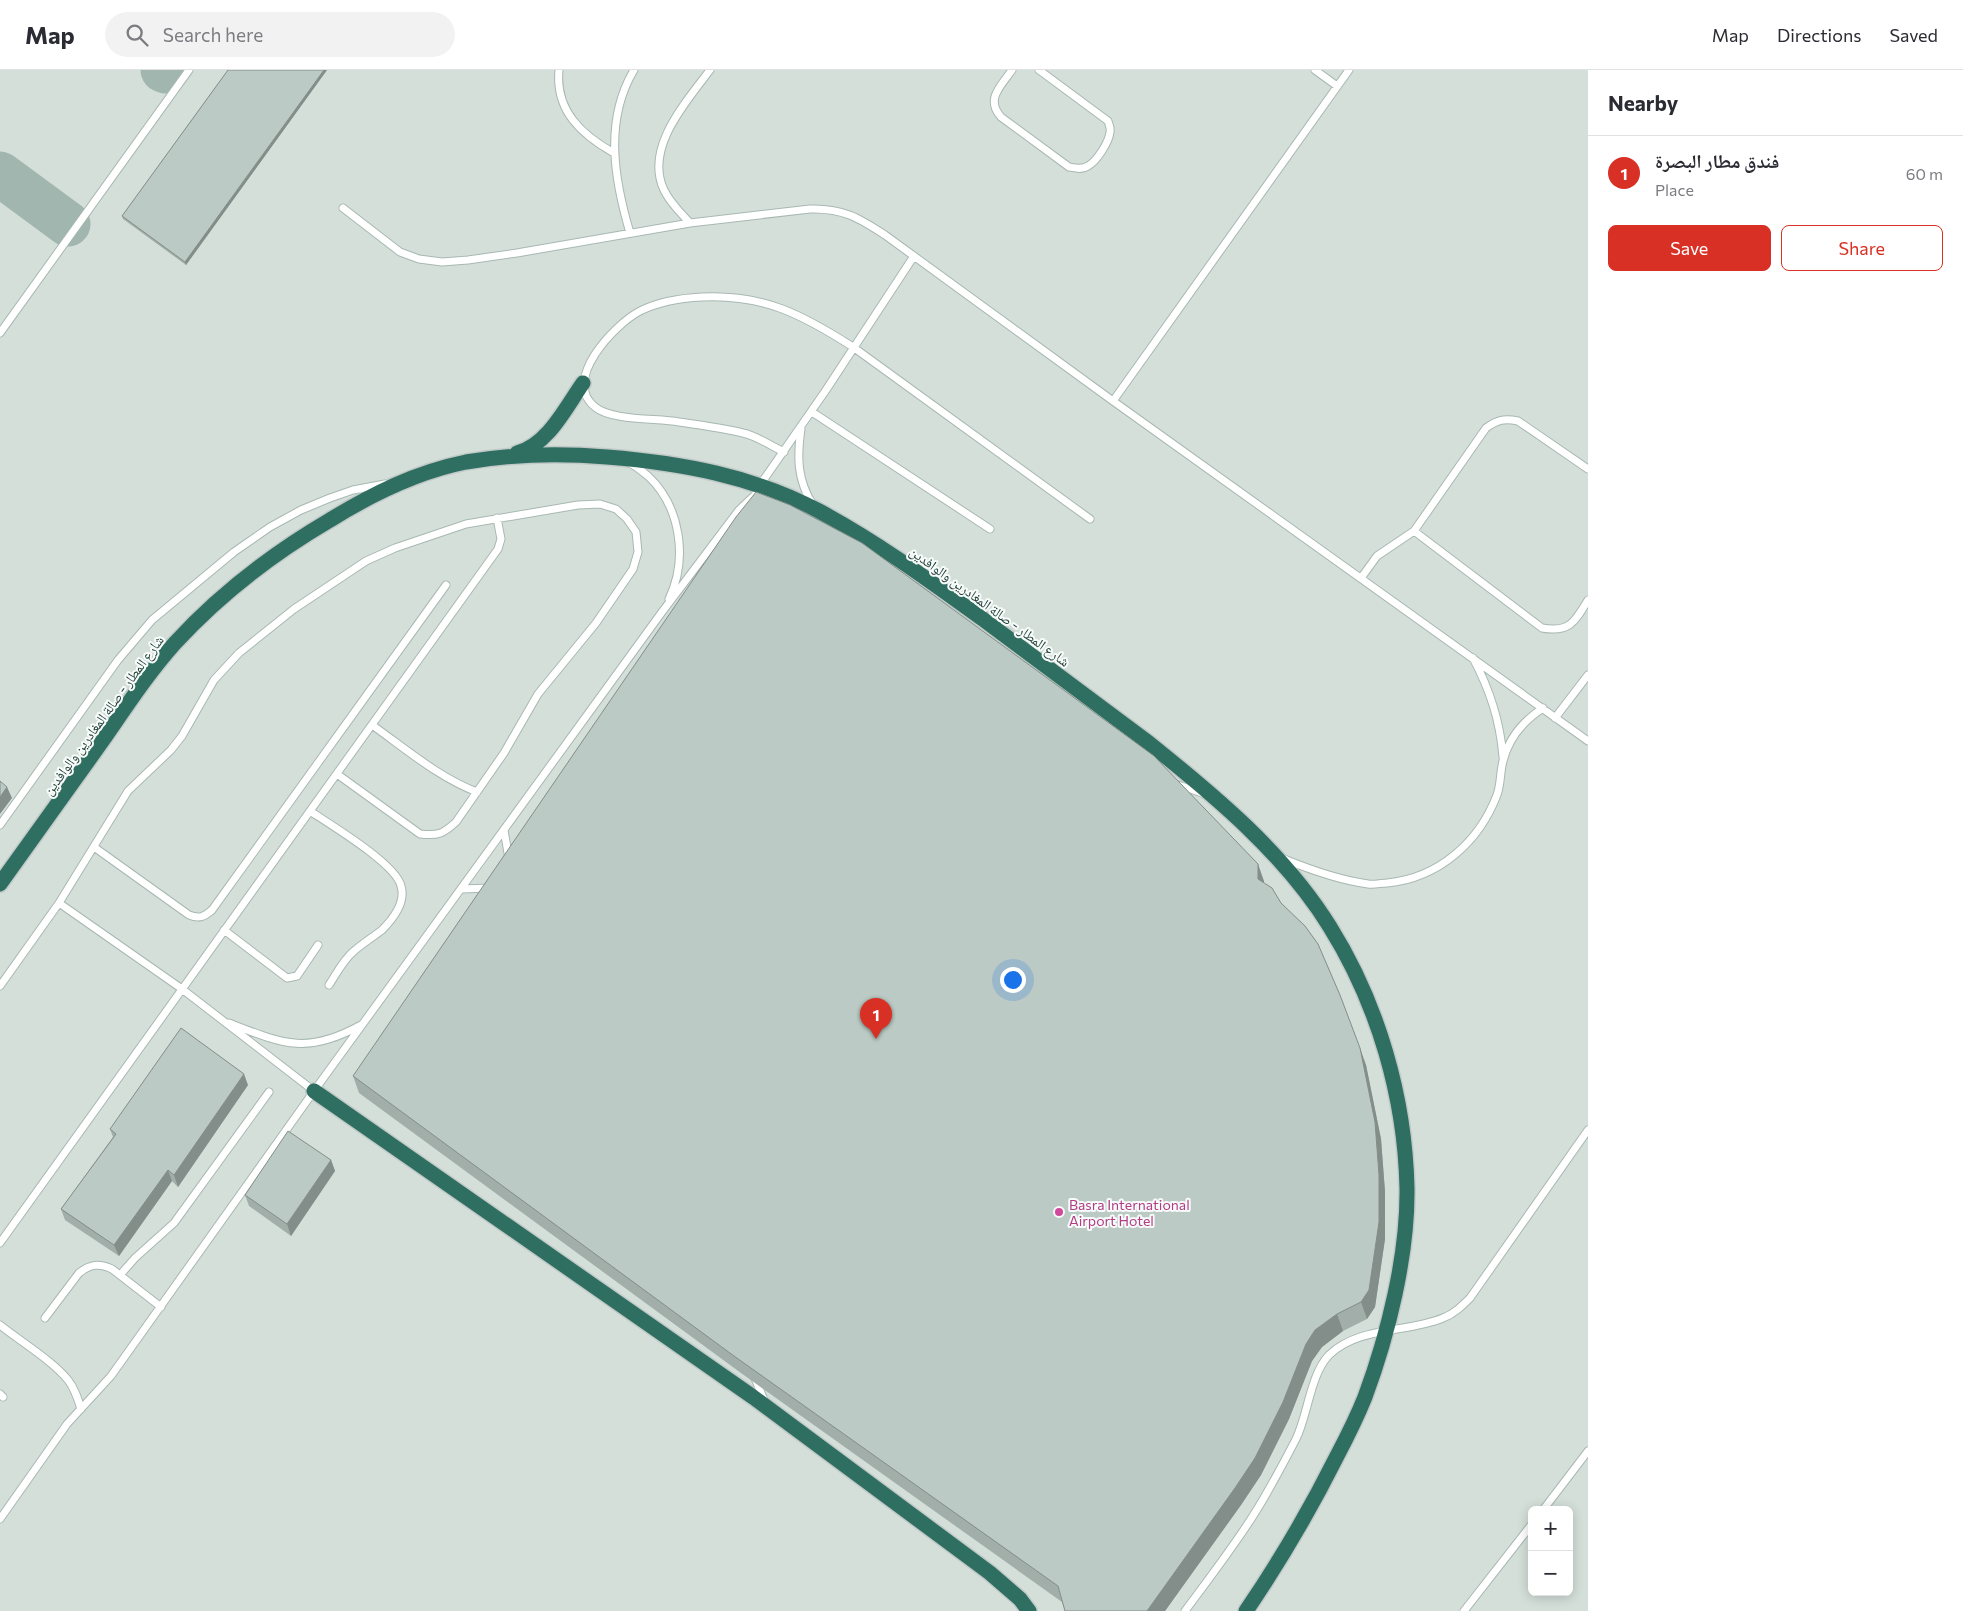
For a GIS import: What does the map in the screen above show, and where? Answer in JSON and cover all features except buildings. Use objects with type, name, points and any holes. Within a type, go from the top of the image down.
[{"type":"highway","points":[[490,459],[521,452],[540,441],[558,420],[583,383]]},
{"type":"highway","name":"شارع المطار - صالة المغادرين والوافدين","points":[[0,884],[145,680],[174,645],[211,606],[253,570],[293,541],[378,492],[414,476],[464,463],[524,455],[569,454],[691,467],[726,474],[762,486],[816,509],[875,543],[925,577],[1149,742],[1216,800],[1274,855],[1329,926],[1353,967],[1378,1026],[1395,1090],[1403,1140],[1407,1189],[1396,1287],[1386,1332],[1364,1400],[1346,1438],[1298,1530],[1246,1611]]},
{"type":"highway","points":[[314,1091],[771,1411],[990,1573],[1020,1599],[1029,1611]]},
{"type":"lane","points":[[0,332],[189,70]]},
{"type":"lane","points":[[559,70],[560,95],[568,113],[580,130],[614,154]]},
{"type":"lane","points":[[630,233],[620,194],[614,154],[618,105],[634,70]]},
{"type":"lane","points":[[690,223],[663,189],[659,172],[659,151],[666,135],[710,70]]},
{"type":"lane","points":[[1012,70],[996,93],[993,102],[995,110],[1001,117],[1068,167],[1078,169],[1088,166],[1108,142],[1110,135],[1108,120],[1039,70]]},
{"type":"lane","points":[[1315,70],[1337,86]]},
{"type":"lane","points":[[1113,401],[1349,70]]},
{"type":"lane","points":[[343,208],[400,252],[419,259],[442,262],[500,256],[690,223],[810,209],[828,209],[845,212],[861,219],[914,256],[1588,741]]},
{"type":"lane","points":[[0,1519],[57,1437],[106,1382],[161,1307],[314,1091],[662,612],[740,510],[762,486],[914,256]]},
{"type":"lane","points":[[784,452],[745,433],[679,422],[619,416],[605,412],[594,407],[586,396],[583,383],[586,370],[596,352],[608,337],[640,311],[664,304],[702,297],[743,299],[783,308],[821,326],[854,346],[1090,519]]},
{"type":"lane","points":[[812,412],[990,529]]},
{"type":"lane","points":[[1361,578],[1377,556],[1414,530],[1435,504],[1486,428],[1495,421],[1506,418],[1518,421],[1588,469]]},
{"type":"lane","points":[[801,427],[798,456],[799,470],[805,491],[816,509]]},
{"type":"lane","points":[[624,459],[648,476],[666,500],[677,527],[680,557],[675,586],[662,612]]},
{"type":"lane","points":[[0,825],[118,660],[152,620],[189,588],[234,552],[270,527],[301,510],[353,490],[414,476]]},
{"type":"lane","points":[[0,986],[58,903],[128,791],[182,736],[214,680],[239,652],[294,609],[366,561],[432,534],[466,524],[554,508],[600,504],[616,509],[628,519],[636,532],[638,552],[633,569],[596,623],[538,694],[504,753],[456,822],[446,831],[434,835],[420,834],[337,774]]},
{"type":"lane","points":[[0,1243],[498,549],[501,539],[497,518]]},
{"type":"lane","points":[[1414,530],[1542,628],[1554,630],[1567,627],[1577,619],[1588,600]]},
{"type":"lane","points":[[94,847],[189,915],[197,918],[205,916],[212,910],[446,585]]},
{"type":"lane","points":[[1472,656],[1485,681],[1494,706],[1501,732],[1503,759]]},
{"type":"lane","points":[[1555,718],[1588,675]]},
{"type":"lane","points":[[1274,855],[1305,868],[1337,878],[1370,884],[1404,881],[1436,869],[1463,849],[1484,823],[1497,793],[1503,759],[1509,743],[1517,729],[1529,717],[1543,708]]},
{"type":"lane","points":[[372,725],[446,778],[477,792]]},
{"type":"lane","points":[[1165,783],[1184,786],[1216,800]]},
{"type":"lane","points":[[310,811],[389,867],[401,885],[402,896],[398,909],[390,921],[381,931],[354,951],[342,964],[329,985]]},
{"type":"lane","points":[[504,830],[511,865]]},
{"type":"lane","points":[[461,889],[497,888]]},
{"type":"lane","points":[[58,903],[182,989],[314,1091]]},
{"type":"lane","points":[[224,930],[287,978],[297,976],[318,945]]},
{"type":"lane","points":[[222,1021],[285,1043],[313,1044],[340,1037],[364,1024]]},
{"type":"lane","points":[[120,1275],[135,1258],[174,1223],[269,1092]]},
{"type":"lane","points":[[1185,1611],[1251,1518],[1276,1478],[1297,1436],[1320,1369],[1329,1356],[1341,1346],[1370,1334],[1444,1318],[1458,1310],[1470,1298],[1588,1130]]},
{"type":"lane","points":[[45,1318],[79,1273],[86,1267],[95,1265],[104,1265],[120,1275],[161,1307]]},
{"type":"lane","points":[[0,1325],[56,1368],[68,1380],[76,1393],[81,1409]]},
{"type":"lane","points":[[752,1368],[761,1395],[771,1411]]},
{"type":"lane","points":[[1546,1506],[1588,1451]]},
{"type":"lane","points":[[1464,1611],[1528,1529]]},
{"type":"shaded area","points":[[0,70],[1588,70],[1588,1611],[0,1611]]},
{"type":"taxiway","points":[[0,174],[68,224]]},
{"type":"place","name":"فندق مطار البصرة","points":[[876,1039]]},
{"type":"place","name":"Basra International Airport Hotel","points":[[1059,1212]]}]
